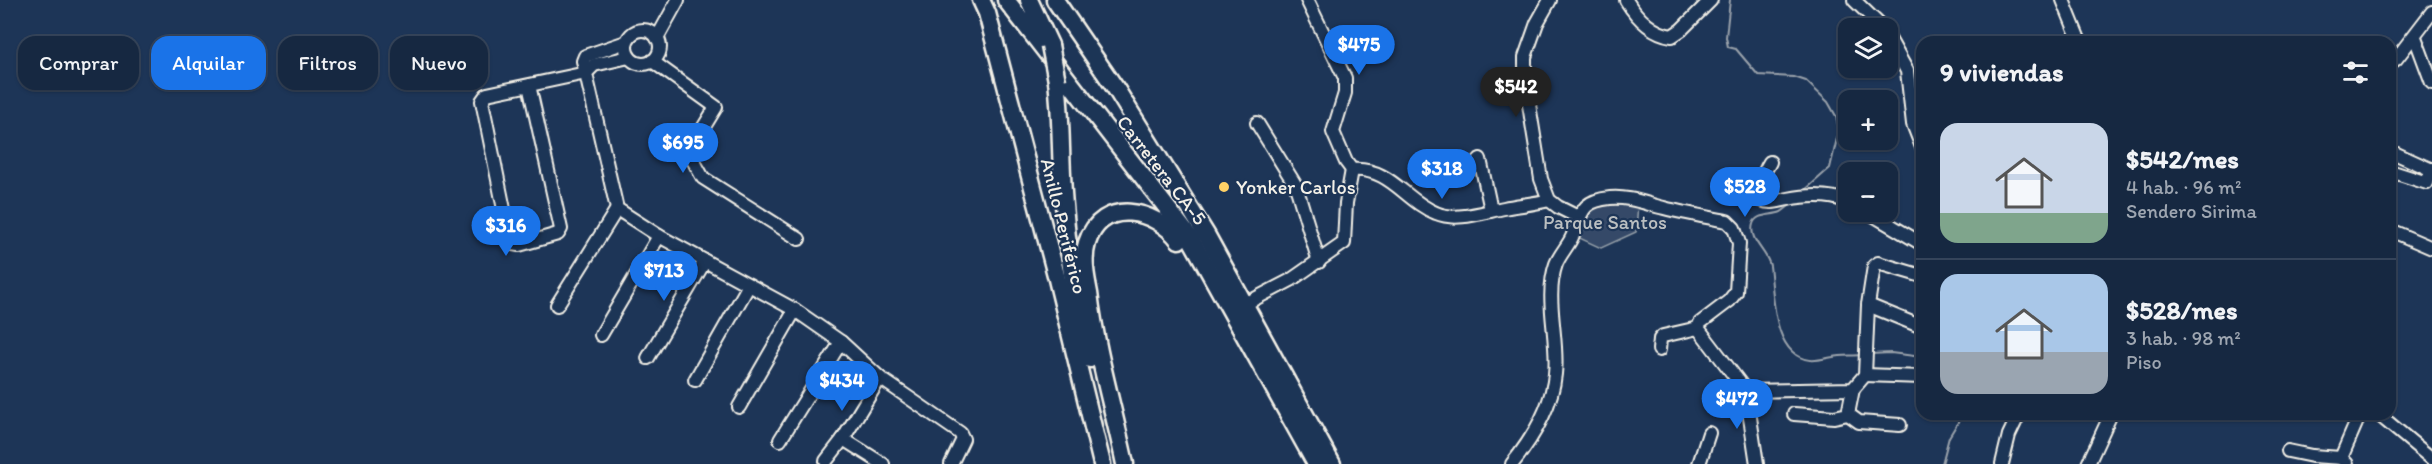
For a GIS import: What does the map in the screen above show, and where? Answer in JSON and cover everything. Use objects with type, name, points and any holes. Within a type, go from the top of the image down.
[{"type":"highway","name":"Anillo Periférico","points":[[981,0],[987,13],[1013,110],[1102,464]]},
{"type":"highway","name":"Carretera CA-5","points":[[1006,0],[1191,239],[1272,369]]},
{"type":"highway","name":"Anillo Periférico","points":[[1029,0],[1050,45],[1057,81],[1062,130],[1064,202],[1071,273],[1082,330],[1117,464]]},
{"type":"highway","name":"Carretera CA-5","points":[[1055,0],[1116,89],[1207,236],[1245,304],[1272,369]]},
{"type":"highway","points":[[1125,464],[1096,341],[1085,258],[1087,243],[1104,220],[1128,212],[1149,216],[1167,226],[1272,369],[1332,464]]},
{"type":"highway","points":[[1272,369],[1317,464]]},
{"type":"street","points":[[657,38],[678,0]]},
{"type":"street","points":[[1245,304],[1320,262],[1344,243],[1346,203],[1352,170],[1333,132],[1345,93],[1345,78],[1307,0]]},
{"type":"street","points":[[1550,0],[1537,23],[1524,65],[1541,179],[1550,200],[1558,207],[1578,216]]},
{"type":"street","points":[[1626,0],[1634,12],[1652,29],[1672,36],[1711,0]]},
{"type":"street","points":[[1854,0],[1873,18]]},
{"type":"street","points":[[2063,0],[2078,36]]},
{"type":"street","points":[[2396,59],[2432,12]]},
{"type":"street","points":[[652,61],[659,51],[657,38],[653,33],[640,30],[634,32],[626,42],[585,56],[583,61],[618,209],[659,236],[795,310],[841,342],[880,378],[960,433],[963,439],[951,464]]},
{"type":"street","points":[[2415,37],[2432,82]]},
{"type":"street","points":[[626,42],[629,57],[639,63],[652,61],[716,106],[697,138],[694,149],[693,160],[703,178],[799,239]]},
{"type":"street","points":[[1898,55],[1907,71],[1913,124],[1916,132]]},
{"type":"street","points":[[528,85],[561,229],[558,234],[519,245],[513,244],[510,239],[483,97],[488,94],[528,85],[586,73],[594,65],[629,57]]},
{"type":"street","points":[[1257,123],[1296,186],[1320,262]]},
{"type":"street","points":[[2396,154],[2432,170],[2427,183],[2396,173]]},
{"type":"street","points":[[1480,159],[1491,210]]},
{"type":"street","points":[[1770,162],[1763,173],[1759,189],[1761,200],[1770,204],[1813,195],[1838,197]]},
{"type":"street","points":[[1352,170],[1360,169],[1389,178],[1419,205],[1438,214],[1472,215],[1550,200]]},
{"type":"street","points":[[1512,464],[1535,430],[1552,389],[1555,374],[1552,317],[1553,278],[1556,265],[1573,235],[1578,216],[1594,201],[1619,198],[1727,221],[1734,228],[1739,243],[1736,292],[1730,301],[1701,323],[1698,328],[1663,336],[1660,339],[1659,350]]},
{"type":"street","points":[[557,305],[618,209]]},
{"type":"street","points":[[1885,222],[1916,240]]},
{"type":"street","points":[[2396,233],[2432,248]]},
{"type":"street","points":[[601,335],[659,236]]},
{"type":"street","points":[[648,358],[705,261]]},
{"type":"street","points":[[1848,414],[1853,389],[1865,375],[1868,305],[1874,266],[1878,263],[1916,274]]},
{"type":"street","points":[[694,380],[748,285]]},
{"type":"street","points":[[1868,305],[1916,325]]},
{"type":"street","points":[[739,407],[795,310]]},
{"type":"street","points":[[1698,328],[1746,391],[1756,464]]},
{"type":"street","points":[[780,440],[841,342]]},
{"type":"street","points":[[1865,375],[1916,377]]},
{"type":"street","points":[[826,461],[843,439],[880,378]]},
{"type":"street","points":[[1746,391],[1853,389]]},
{"type":"street","points":[[1794,414],[1834,417],[1848,414],[1859,422],[1900,425]]},
{"type":"street","points":[[2002,464],[2009,435],[2016,420]]},
{"type":"street","points":[[2088,464],[2108,420]]},
{"type":"street","points":[[2288,451],[2344,461],[2359,420]]},
{"type":"street","points":[[2385,420],[2432,459]]},
{"type":"street","points":[[1699,464],[1709,433]]},
{"type":"street","points":[[843,439],[883,464]]},
{"type":"green space","name":"Parque Santos","points":[[1594,201],[1638,202],[1636,232],[1601,248],[1573,235]]},
{"type":"waterway","points":[[1730,0],[1726,37],[1728,47],[1736,49],[1758,75],[1794,77],[1806,81],[1828,102],[1836,116],[1839,130],[1830,168],[1804,191]]},
{"type":"waterway","points":[[1792,204],[1781,212],[1757,218],[1752,230],[1770,266],[1774,307],[1782,336],[1788,347],[1798,356],[1810,360],[1861,355]]},
{"type":"waterway","points":[[1870,354],[1891,353],[1916,356]]},
{"type":"waterway","points":[[1942,464],[1949,437],[1959,420]]},
{"type":"place","name":"Yonker Carlos","points":[[1224,187]]}]
